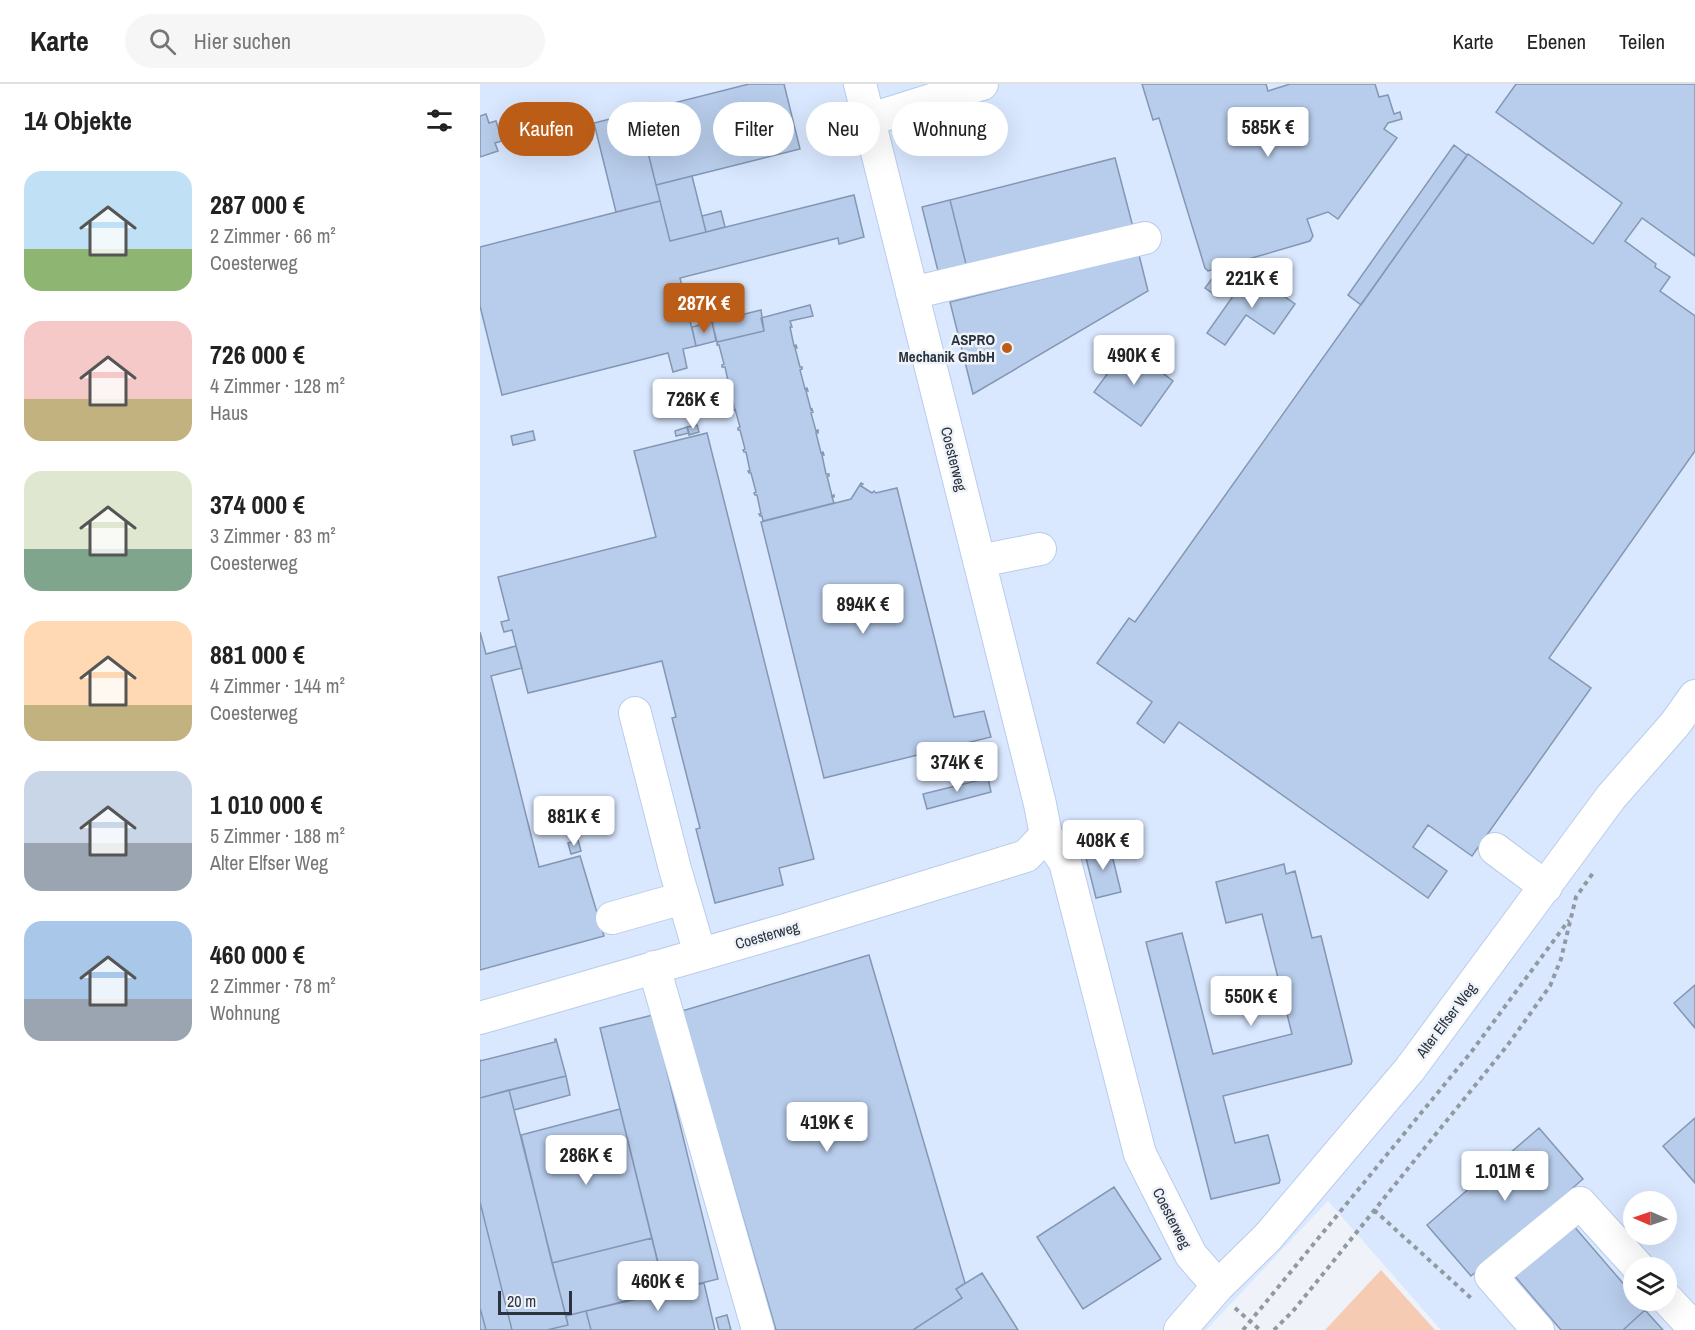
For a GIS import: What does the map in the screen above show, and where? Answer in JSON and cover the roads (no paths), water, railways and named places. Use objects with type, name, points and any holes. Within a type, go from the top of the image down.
[{"type":"street","name":"Coesterweg","points":[[860,84],[864,102]]},
{"type":"street","points":[[880,116],[982,84]]},
{"type":"street","name":"Coesterweg","points":[[877,156],[1046,835],[1065,862],[1140,1154],[1191,1255],[1218,1286]]},
{"type":"street","points":[[912,293],[1145,238]]},
{"type":"street","points":[[979,561],[1040,549]]},
{"type":"street","name":"Alter Elfser Weg","points":[[1180,1330],[1218,1286],[1268,1237],[1410,1069],[1611,797],[1675,724],[1695,696]]},
{"type":"street","points":[[635,713],[683,898],[700,954]]},
{"type":"street","name":"Coesterweg","points":[[480,1018],[785,930],[1026,856],[1046,835]]},
{"type":"street","points":[[1495,849],[1545,887]]},
{"type":"street","points":[[612,918],[683,898]]},
{"type":"street","points":[[654,967],[758,1330]]},
{"type":"street","points":[[1538,1330],[1491,1276],[1580,1203],[1629,1257]]},
{"type":"street","points":[[1677,1310],[1695,1329]]},
{"type":"place","name":"ASPRO Mechanik GmbH","points":[[1007,348]]}]
